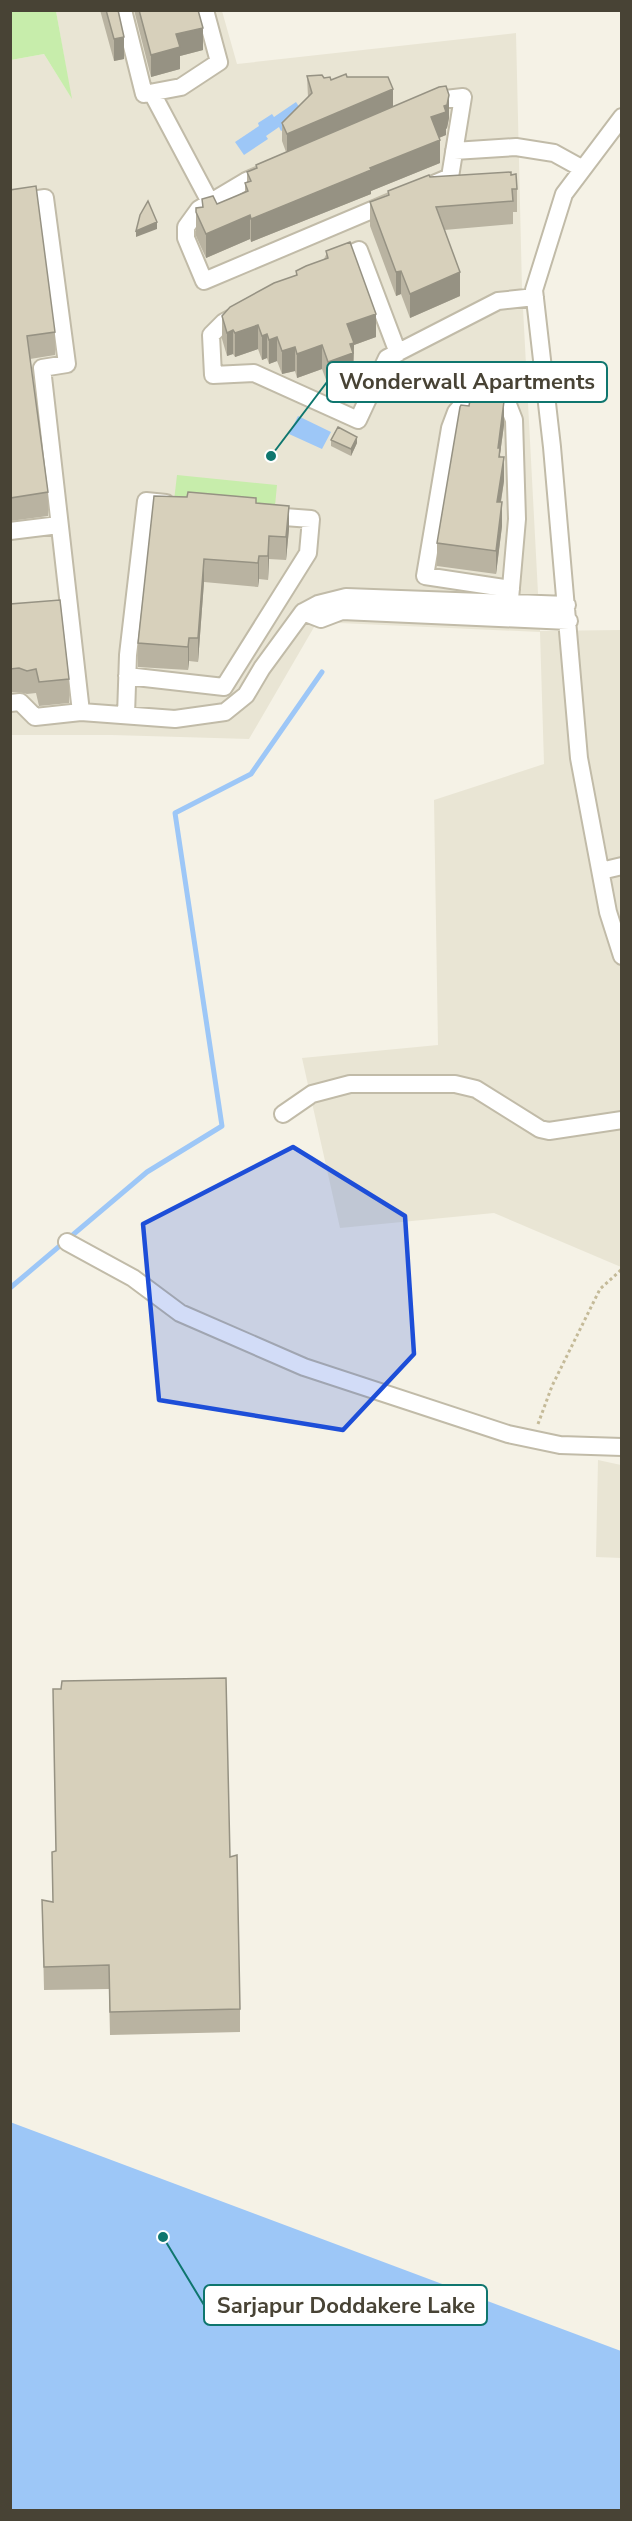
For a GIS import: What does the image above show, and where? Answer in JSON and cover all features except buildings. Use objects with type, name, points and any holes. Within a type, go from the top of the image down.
[{"type":"street","points":[[123,10],[144,94],[181,87],[219,62],[205,10]]},
{"type":"street","points":[[152,93],[210,202]]},
{"type":"street","points":[[463,97],[454,151],[450,177],[204,281],[186,238],[186,227],[199,209],[246,181],[436,100],[463,97]]},
{"type":"street","points":[[621,117],[564,194],[534,290],[568,613],[579,758],[608,912],[621,956]]},
{"type":"street","points":[[454,151],[516,147],[554,153],[583,169]]},
{"type":"street","points":[[10,203],[45,198],[67,364],[42,368],[59,525],[63,613],[81,712]]},
{"type":"street","points":[[320,266],[359,250],[398,352]]},
{"type":"street","points":[[254,306],[224,322],[211,335],[213,375],[254,373],[358,420],[387,358],[498,301],[535,297]]},
{"type":"street","points":[[470,396],[456,412],[450,428],[425,576],[510,596],[568,613]]},
{"type":"street","points":[[507,402],[514,420],[517,519],[510,596]]},
{"type":"street","points":[[126,715],[127,676],[146,501],[166,503]]},
{"type":"street","points":[[127,676],[224,687],[308,553],[311,519],[284,517]]},
{"type":"street","points":[[10,531],[59,525]]},
{"type":"street","points":[[10,703],[20,702],[35,717],[81,712],[175,719],[225,712],[246,695],[262,668],[303,612],[318,604],[346,597],[510,596]]},
{"type":"street","points":[[303,612],[321,619],[342,612],[568,613]]},
{"type":"street","points":[[600,872],[621,866]]},
{"type":"street","points":[[283,1114],[312,1094],[350,1084],[455,1084],[476,1089],[540,1129],[549,1131],[621,1120]]},
{"type":"street","points":[[67,1242],[133,1278],[180,1313],[304,1367],[508,1434],[560,1445],[621,1447]]},
{"type":"path","points":[[532,1439],[552,1386],[600,1289],[621,1269]]},
{"type":"highlighted area","points":[[293,1147],[405,1216],[414,1354],[343,1430],[159,1400],[143,1224]]},
{"type":"shaded area","points":[[56,11],[222,11],[237,64],[516,33],[522,289],[540,631],[621,630],[621,1267],[494,1213],[340,1228],[302,1058],[438,1045],[434,800],[544,764],[540,632],[317,622],[249,739],[11,735],[11,60],[44,54],[71,97]]},
{"type":"shaded area","points":[[598,1460],[621,1465],[621,1558],[596,1557]]},
{"type":"green space","points":[[11,10],[56,11],[72,99],[44,54],[11,60]]},
{"type":"green space","points":[[177,475],[277,485],[273,527],[172,518]]},
{"type":"water","points":[[296,102],[305,116],[281,131],[279,127],[266,136],[268,139],[244,155],[235,142],[259,126],[258,123],[272,114],[274,117]]},
{"type":"water","points":[[298,416],[331,432],[322,449],[289,434]]},
{"type":"water","points":[[10,2122],[621,2351],[621,2510],[11,2510]]},
{"type":"waterway","points":[[10,1288],[147,1172],[222,1126],[175,813],[251,774],[322,672]]},
{"type":"place","name":"Wonderwall Apartments","points":[[271,456]]},
{"type":"place","name":"Sarjapur Doddakere Lake","points":[[163,2237]]}]
